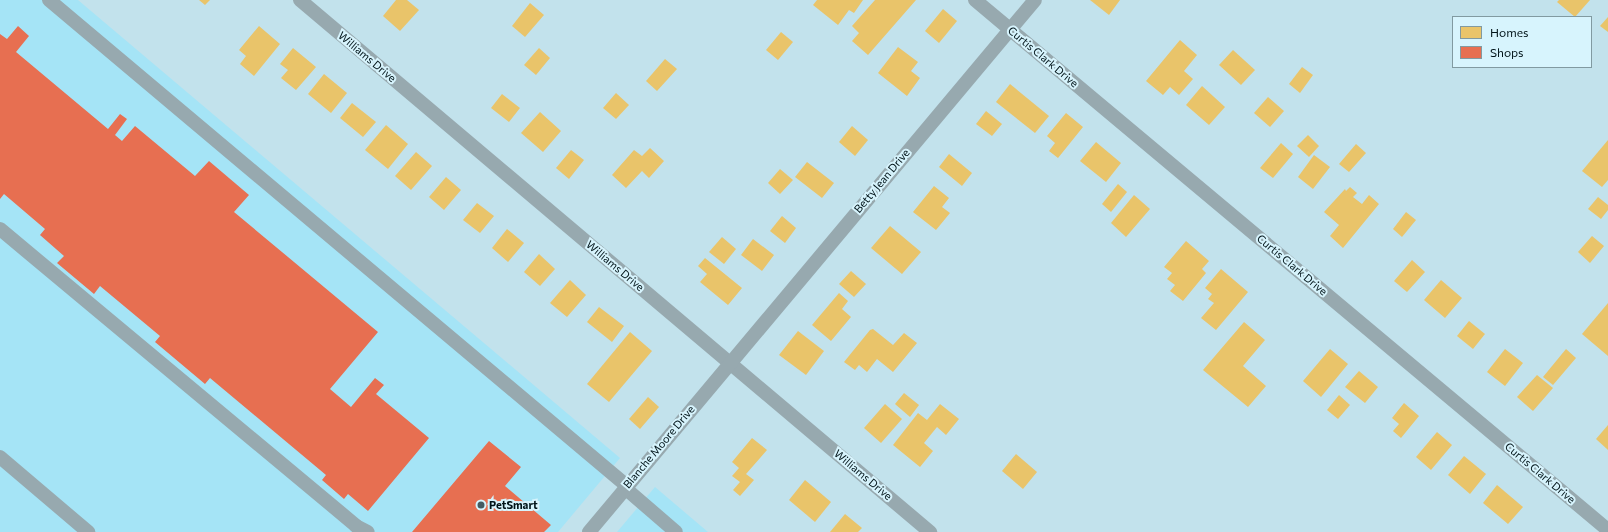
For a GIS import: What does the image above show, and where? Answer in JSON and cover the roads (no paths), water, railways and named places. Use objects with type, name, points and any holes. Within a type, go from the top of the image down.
[{"type":"street","points":[[49,0],[626,487],[660,527],[676,532]]},
{"type":"street","name":"Williams Drive","points":[[300,0],[930,532]]},
{"type":"street","name":"Curtis Clark Drive","points":[[975,0],[1608,530]]},
{"type":"street","name":"Betty Jean Drive","points":[[729,362],[1035,0]]},
{"type":"street","points":[[0,229],[356,526],[368,532]]},
{"type":"street","name":"Blanche Moore Drive","points":[[589,532],[729,362]]},
{"type":"street","points":[[0,457],[88,532]]},
{"type":"place","name":"PetSmart","points":[[481,505]]}]
